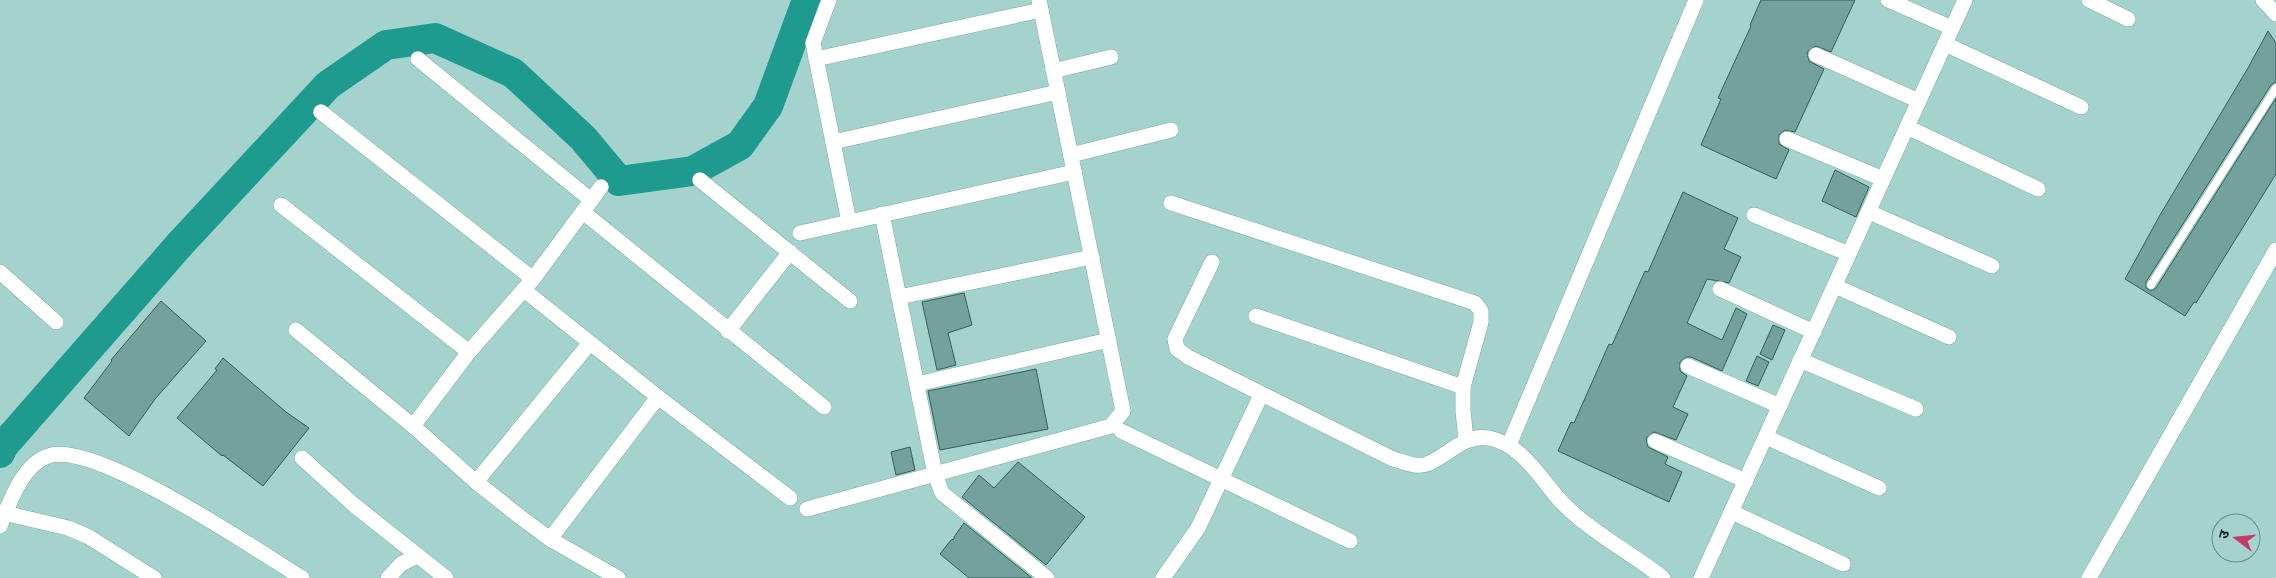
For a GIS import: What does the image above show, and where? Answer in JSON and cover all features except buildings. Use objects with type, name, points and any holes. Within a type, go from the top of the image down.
[{"type":"street","points":[[829,0],[813,44],[849,222]]},
{"type":"street","points":[[1508,445],[1696,0]]},
{"type":"street","points":[[1888,0],[1952,28]]},
{"type":"street","points":[[1701,578],[1965,0]]},
{"type":"street","points":[[2089,0],[2128,19]]},
{"type":"street","points":[[2263,0],[2276,14]]},
{"type":"street","points":[[807,509],[1111,426],[1123,411],[1040,5],[816,59]]},
{"type":"street","points":[[1945,44],[2081,107]]},
{"type":"street","points":[[1816,55],[1919,101]]},
{"type":"street","points":[[1053,71],[1111,57]]},
{"type":"street","points":[[418,59],[728,331],[824,407]]},
{"type":"street","points":[[833,142],[1058,92]]},
{"type":"street","points":[[321,112],[528,285],[589,344],[790,498]]},
{"type":"street","points":[[1907,127],[2038,189]]},
{"type":"street","points":[[1071,155],[1171,130]]},
{"type":"street","points":[[1787,139],[1883,179]]},
{"type":"street","points":[[800,233],[1074,172]]},
{"type":"street","points":[[700,180],[850,301]]},
{"type":"street","points":[[413,426],[470,352],[528,285],[601,187]]},
{"type":"street","points":[[1171,203],[1475,303],[1481,311],[1481,322],[1463,388],[1466,440]]},
{"type":"street","points":[[281,205],[470,352]]},
{"type":"street","points":[[1868,212],[1992,266]]},
{"type":"street","points":[[882,214],[936,474],[942,493],[1047,578]]},
{"type":"street","points":[[1754,215],[1849,254]]},
{"type":"street","points":[[2089,578],[2276,250]]},
{"type":"street","points":[[728,331],[790,252]]},
{"type":"street","points":[[898,297],[1092,257]]},
{"type":"street","points":[[1212,262],[1175,339],[1177,349],[1188,357],[1261,395],[1393,459],[1414,465],[1427,464],[1466,440],[1488,438],[1508,445],[1525,458],[1559,499],[1582,520],[1663,578]]},
{"type":"street","points":[[0,272],[56,322]]},
{"type":"street","points":[[1835,286],[1949,338]]},
{"type":"street","points":[[1720,289],[1814,332]]},
{"type":"street","points":[[1256,316],[1463,388]]},
{"type":"street","points":[[296,330],[413,426],[476,482],[550,539],[618,578]]},
{"type":"street","points":[[917,384],[1109,340]]},
{"type":"street","points":[[476,482],[589,344]]},
{"type":"street","points":[[1800,360],[1916,409]]},
{"type":"street","points":[[1688,366],[1780,406]]},
{"type":"street","points":[[1163,578],[1198,528],[1261,395]]},
{"type":"street","points":[[550,539],[658,398]]},
{"type":"street","points":[[1121,431],[1350,541]]},
{"type":"street","points":[[1766,437],[1878,488]]},
{"type":"street","points":[[1655,441],[1746,482]]},
{"type":"street","points":[[154,578],[89,537],[68,528],[2,517],[28,470],[36,462],[49,455],[72,455],[112,468],[182,505],[302,578]]},
{"type":"street","points":[[302,458],[354,505],[446,578]]},
{"type":"street","points":[[1732,512],[1843,564]]},
{"type":"street","points":[[388,578],[401,564],[417,556]]},
{"type":"lane","points":[[2151,285],[2276,88]]},
{"type":"waterway","points":[[0,453],[4,445],[181,243],[328,85],[386,45],[435,38],[513,73],[583,138],[619,181],[693,171],[740,145],[768,106],[807,0]]}]
